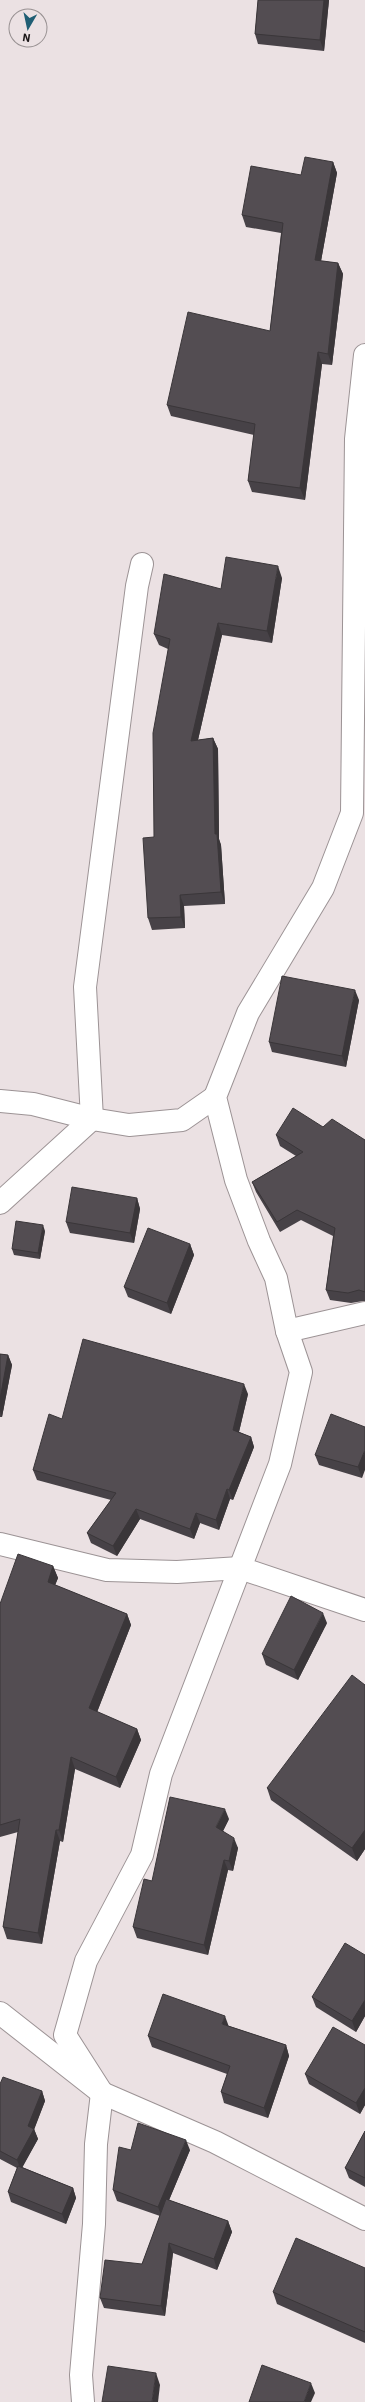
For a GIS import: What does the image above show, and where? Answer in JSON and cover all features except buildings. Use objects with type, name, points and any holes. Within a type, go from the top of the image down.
[{"type":"street","points":[[0,1101],[33,1104],[92,1119],[129,1125],[182,1120],[215,1097],[248,1013],[323,888],[358,812],[356,439],[365,356]]},
{"type":"street","points":[[92,1119],[85,987],[137,586],[142,564]]},
{"type":"street","points":[[83,2402],[81,2375],[94,2224],[96,2144],[102,2093],[65,2035],[86,1961],[142,1855],[161,1774],[280,1464],[301,1372],[287,1331],[276,1278],[259,1241],[236,1180],[215,1097]]},
{"type":"street","points":[[0,1204],[92,1119]]},
{"type":"street","points":[[287,1331],[365,1313]]},
{"type":"street","points":[[0,1544],[107,1570],[177,1572],[240,1568],[365,1610]]},
{"type":"street","points":[[0,2014],[102,2093],[215,2142],[365,2219]]}]
